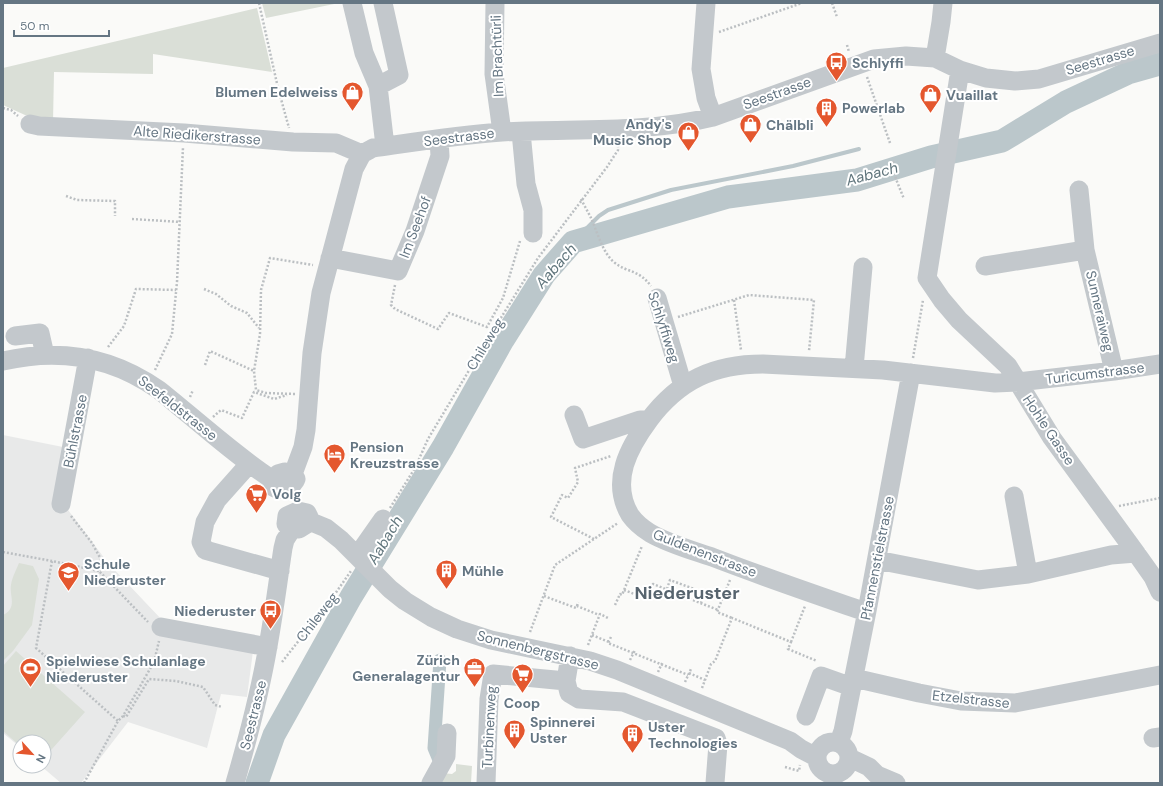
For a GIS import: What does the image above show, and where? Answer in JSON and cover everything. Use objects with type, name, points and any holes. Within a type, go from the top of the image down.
[{"type":"street","points":[[352,3],[364,53],[378,86],[385,146]]},
{"type":"street","points":[[378,86],[399,75],[383,3]]},
{"type":"street","name":"Im Brachtürli","points":[[495,3],[494,74],[502,132]]},
{"type":"street","points":[[706,3],[701,69],[706,98],[713,117]]},
{"type":"street","points":[[935,58],[943,3]]},
{"type":"street","name":"Seestrasse","points":[[362,154],[373,148],[385,146],[502,132],[658,127],[713,117],[874,59],[906,56],[935,58],[960,70],[986,78],[1015,81],[1039,79],[1160,43]]},
{"type":"street","points":[[927,278],[946,166],[960,70]]},
{"type":"street","name":"Alte Riedikerstrasse","points":[[30,124],[40,126],[184,133],[293,142],[336,143],[362,154]]},
{"type":"street","points":[[521,132],[526,184],[533,210],[528,234]]},
{"type":"street","name":"Im Seehof","points":[[329,263],[398,270],[415,231],[440,156],[439,140]]},
{"type":"street","points":[[294,478],[284,472],[276,476],[273,483],[273,495],[281,515],[298,521],[304,505],[294,478],[304,447],[317,319],[329,263],[354,169],[362,154]]},
{"type":"street","name":"Sunneraiweg","points":[[1079,190],[1086,250],[1114,371]]},
{"type":"street","points":[[985,266],[1086,250]]},
{"type":"street","points":[[854,368],[863,267]]},
{"type":"street","name":"Hohle Gasse","points":[[927,278],[950,310],[1008,366],[1052,438],[1108,513],[1136,553],[1160,592]]},
{"type":"street","name":"Schlyffiweg","points":[[657,298],[683,386]]},
{"type":"street","points":[[15,336],[40,333],[46,355]]},
{"type":"street","name":"Seefeldstrasse","points":[[3,361],[23,356],[75,355],[121,368],[158,390],[273,483]]},
{"type":"street","name":"Bühlstrasse","points":[[61,504],[88,358]]},
{"type":"street","name":"Guldenenstrasse","points":[[867,611],[810,593],[648,532],[638,525],[630,514],[622,493],[622,470],[626,458],[638,436],[660,407],[683,386],[713,371],[744,364],[763,364],[854,368],[911,373]]},
{"type":"street","name":"Turicumstrasse","points":[[911,373],[995,383],[1018,382],[1114,371],[1160,364]]},
{"type":"street","name":"Pfannenstielstrasse","points":[[820,751],[843,731],[877,560],[911,373]]},
{"type":"street","points":[[574,415],[583,439],[640,420],[649,420]]},
{"type":"street","points":[[249,464],[217,500],[205,522],[201,542],[205,550],[280,571]]},
{"type":"street","points":[[1014,496],[1028,574]]},
{"type":"street","points":[[358,561],[383,519]]},
{"type":"street","name":"Seestrasse","points":[[235,783],[246,747],[268,647],[285,540],[298,521]]},
{"type":"street","name":"Sonnenbergstrasse","points":[[298,521],[326,528],[340,540],[358,561],[405,601],[431,617],[457,629],[491,640],[576,657],[617,670],[790,741],[805,741],[820,751]]},
{"type":"street","points":[[877,560],[978,580],[1028,574],[1111,555],[1136,553]]},
{"type":"street","points":[[162,627],[268,647]]},
{"type":"street","points":[[576,657],[566,681],[569,693],[579,699],[623,702],[716,738],[718,744],[715,783]]},
{"type":"street","name":"Turbinenweg","points":[[486,783],[489,698],[493,674],[566,681]]},
{"type":"street","name":"Etzelstrasse","points":[[806,716],[821,676],[962,701],[1015,703],[1160,675]]},
{"type":"street","points":[[431,783],[446,756],[447,733]]},
{"type":"street","points":[[838,771],[848,751],[845,746],[820,751],[819,766],[825,773],[869,767],[877,775],[896,783]]},
{"type":"path","points":[[258,3],[278,88],[293,142]]},
{"type":"path","points":[[703,34],[712,35],[802,3]]},
{"type":"path","points":[[832,3],[837,17]]},
{"type":"path","points":[[866,73],[890,143]]},
{"type":"path","points":[[153,374],[172,334],[176,290],[184,133]]},
{"type":"path","name":"Chileweg","points":[[383,519],[415,468],[428,439],[538,258],[607,167],[618,150],[617,137]]},
{"type":"path","points":[[893,162],[896,179],[904,199]]},
{"type":"path","points":[[66,196],[77,200],[115,201],[114,216]]},
{"type":"path","name":"Schlyffiweg","points":[[581,200],[590,215],[608,255],[615,263],[646,279],[654,290],[657,298]]},
{"type":"path","points":[[132,219],[180,222]]},
{"type":"path","points":[[398,270],[391,305],[395,309],[438,329],[449,312],[487,327],[503,298],[528,234]]},
{"type":"path","points":[[301,394],[266,393],[256,390],[254,371],[260,328],[261,290],[270,258],[329,263]]},
{"type":"path","points":[[911,373],[927,278]]},
{"type":"path","points":[[106,350],[124,326],[136,289],[176,290]]},
{"type":"path","points":[[204,289],[216,294],[232,306],[247,313],[260,328]]},
{"type":"path","points":[[664,321],[749,295],[814,300],[809,351]]},
{"type":"path","points":[[734,300],[742,357]]},
{"type":"path","points":[[204,365],[210,351],[254,371]]},
{"type":"path","points":[[210,420],[221,410],[242,418],[254,392],[274,399],[288,394]]},
{"type":"path","points":[[595,539],[551,517],[562,495],[568,498],[578,482],[575,468],[615,454]]},
{"type":"path","points":[[1108,513],[1120,506],[1160,498]]},
{"type":"path","points":[[61,504],[92,543],[104,563],[99,571]]},
{"type":"path","points":[[531,630],[555,565],[618,522]]},
{"type":"path","points":[[615,606],[620,594],[622,595],[648,532]]},
{"type":"path","points":[[3,552],[99,571],[148,623],[162,627],[154,662],[123,716],[118,721],[84,783]]},
{"type":"path","points":[[52,561],[36,648],[118,721]]},
{"type":"path","name":"Chileweg","points":[[281,663],[330,601],[358,561]]},
{"type":"path","points":[[718,610],[736,566]]},
{"type":"path","points":[[667,589],[670,580],[705,593],[702,603]]},
{"type":"path","points":[[624,590],[647,599],[653,584],[702,603],[718,610],[717,612],[791,642]]},
{"type":"path","points":[[810,593],[788,649],[818,661]]},
{"type":"path","points":[[544,596],[576,608],[577,606],[608,618]]},
{"type":"path","points":[[577,606],[578,602]]},
{"type":"path","points":[[594,613],[596,609]]},
{"type":"path","points":[[576,657],[592,635],[600,615]]},
{"type":"path","points":[[700,694],[711,664],[715,661],[732,618]]},
{"type":"path","points":[[592,635],[609,642],[608,643],[705,680]]},
{"type":"path","points":[[609,642],[611,637]]},
{"type":"path","points":[[123,716],[126,717],[149,679],[176,681],[203,687],[215,705],[222,706]]},
{"type":"path","points":[[786,767],[799,771],[820,751]]},
{"type":"shaded area","points":[[262,3],[339,3],[266,18]]},
{"type":"shaded area","points":[[257,8],[272,72],[153,54],[153,74],[54,72],[53,122],[25,115],[3,105],[3,68]]},
{"type":"shaded area","name":"Schule Niederuster","points":[[3,435],[68,448],[59,498],[108,563],[162,620],[253,651],[247,697],[221,694],[207,748],[128,722],[81,783],[61,783],[50,774],[52,774],[52,734],[12,734],[12,740],[3,733]]},
{"type":"shaded area","points":[[19,563],[33,566],[39,579],[32,625],[13,651],[3,661],[3,615],[8,612],[12,605],[11,585]]},
{"type":"shaded area","name":"Spielwiese Schulanlage Niederuster","points":[[16,651],[85,712],[52,749],[52,734],[12,734],[12,739],[3,731],[3,666]]},
{"type":"shaded area","points":[[456,764],[472,766],[471,783],[439,783],[442,773],[452,774],[456,771]]},
{"type":"waterway","name":"Aabach","points":[[257,783],[274,735],[351,597],[443,447],[503,340],[544,275],[573,242],[728,197],[857,180],[931,157],[1002,141],[1066,102],[1128,73],[1160,64]]},
{"type":"waterway","name":"Aabach","points":[[954,146],[965,149]]},
{"type":"waterway","points":[[573,242],[599,216],[608,210],[671,190],[793,166],[859,149]]},
{"type":"waterway","points":[[439,760],[434,748],[440,660]]},
{"type":"place","name":"Schlyffi","points":[[837,82]]},
{"type":"place","name":"Blumen Edelweiss","points":[[353,112]]},
{"type":"place","name":"Vuaillat","points":[[931,114]]},
{"type":"place","name":"Powerlab","points":[[827,128]]},
{"type":"place","name":"Chälbli","points":[[751,144]]},
{"type":"place","name":"Andy's Music Shop","points":[[688,152]]},
{"type":"place","name":"Pension Kreuzstrasse","points":[[335,474]]},
{"type":"place","name":"Volg","points":[[256,514]]},
{"type":"place","name":"Mühle","points":[[446,590]]},
{"type":"place","name":"Schule Niederuster","points":[[69,592]]},
{"type":"place","name":"Niederuster","points":[[271,630]]},
{"type":"place","name":"Spielwiese Schulanlage Niederuster","points":[[31,688]]},
{"type":"place","name":"Zürich Generalagentur","points":[[475,688]]},
{"type":"place","name":"Coop","points":[[522,694]]},
{"type":"place","name":"Spinnerei Uster","points":[[515,750]]},
{"type":"place","name":"Uster Technologies","points":[[633,754]]},
{"type":"district","name":"Niederuster","points":[[687,593]]}]
